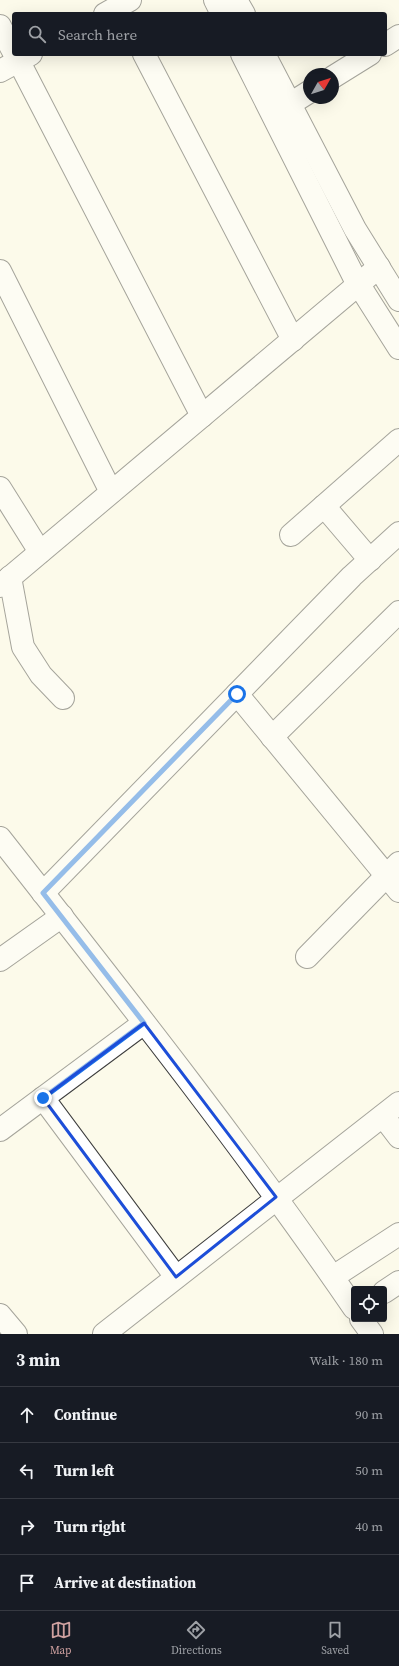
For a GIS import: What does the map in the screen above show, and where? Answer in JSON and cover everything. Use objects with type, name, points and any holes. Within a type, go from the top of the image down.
[{"type":"street","points":[[215,0],[221,12]]},
{"type":"street","points":[[236,0],[243,12]]},
{"type":"street","points":[[0,26],[12,51]]},
{"type":"street","points":[[387,44],[399,36]]},
{"type":"street","points":[[145,56],[292,340]]},
{"type":"street","points":[[243,56],[359,284],[399,348]]},
{"type":"street","points":[[265,56],[356,229],[398,298],[377,313]]},
{"type":"street","points":[[339,73],[367,56]]},
{"type":"street","points":[[16,59],[202,416]]},
{"type":"street","points":[[290,104],[303,96]]},
{"type":"street","points":[[63,698],[41,675],[24,647],[5,581],[379,268]]},
{"type":"street","points":[[0,271],[111,492]]},
{"type":"street","points":[[291,535],[399,440]]},
{"type":"street","points":[[0,488],[40,552]]},
{"type":"street","points":[[324,506],[370,560]]},
{"type":"street","points":[[43,893],[237,694],[370,560],[399,533]]},
{"type":"street","points":[[272,737],[399,612]]},
{"type":"street","points":[[237,694],[272,737],[395,877],[308,957]]},
{"type":"street","points":[[0,838],[62,916],[276,1197],[351,1304]]},
{"type":"street","points":[[0,960],[62,916]]},
{"type":"street","points":[[0,1130],[144,1023]]},
{"type":"street","points":[[43,1098],[176,1277]]},
{"type":"street","points":[[109,1332],[276,1197],[391,1110],[399,1137]]},
{"type":"street","points":[[332,1277],[399,1234]]},
{"type":"street","points":[[387,1290],[399,1282]]},
{"type":"street","points":[[0,1315],[16,1334]]},
{"type":"street","points":[[363,1322],[372,1334]]},
{"type":"highlighted area","points":[[144,1023],[276,1197],[176,1277],[43,1098]]},
{"type":"route","points":[[43,1098],[144,1023],[43,893],[237,694]]}]
